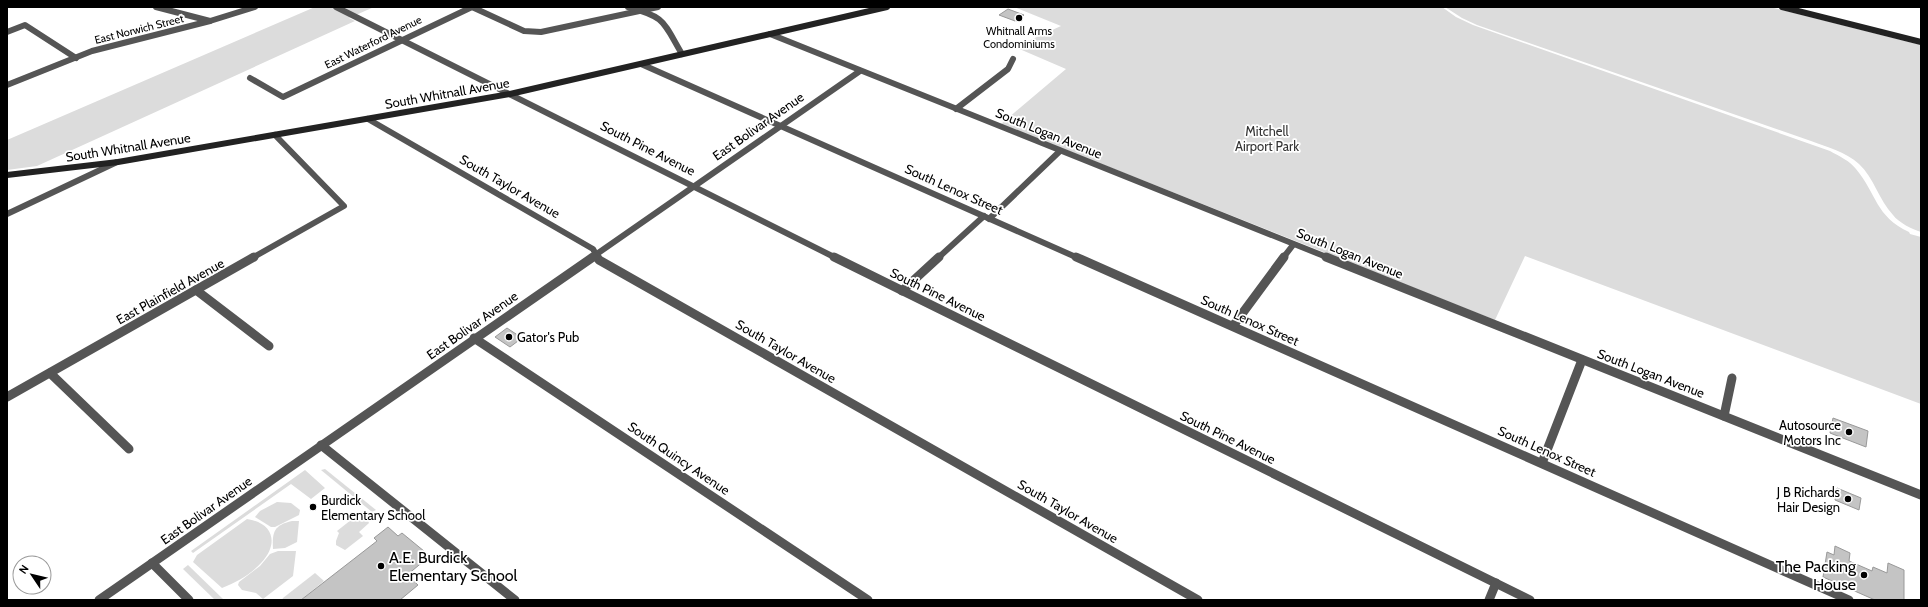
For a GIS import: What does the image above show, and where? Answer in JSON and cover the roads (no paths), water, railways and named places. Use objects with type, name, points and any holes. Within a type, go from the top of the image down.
[{"type":"street","points":[[156,7],[210,21]]},
{"type":"street","name":"East Norwich Street","points":[[7,85],[113,45],[210,21],[255,7]]},
{"type":"street","name":"South Pine Avenue","points":[[336,7],[902,291],[1530,600]]},
{"type":"street","points":[[472,7],[524,31],[541,32],[658,7]]},
{"type":"street","name":"East Waterford Avenue","points":[[250,78],[283,97],[472,7]]},
{"type":"street","points":[[628,7],[650,13],[662,20],[682,54]]},
{"type":"street","name":"South Whitnall Avenue","points":[[7,175],[118,162],[510,94],[881,7]]},
{"type":"street","points":[[1782,7],[1921,42]]},
{"type":"street","points":[[7,32],[25,25],[76,58]]},
{"type":"street","name":"South Logan Avenue","points":[[770,34],[1293,245],[1921,494]]},
{"type":"street","points":[[956,109],[1008,68],[1013,59]]},
{"type":"street","name":"South Lenox Street","points":[[641,64],[1849,600]]},
{"type":"street","name":"East Bolivar Avenue","points":[[99,600],[860,71]]},
{"type":"street","name":"South Taylor Avenue","points":[[368,119],[593,249],[599,260],[1198,600]]},
{"type":"street","name":"East Plainfield Avenue","points":[[7,397],[344,206],[275,135]]},
{"type":"street","points":[[902,291],[1060,151]]},
{"type":"street","points":[[7,214],[118,162]]},
{"type":"street","points":[[1233,326],[1293,245]]},
{"type":"street","points":[[196,290],[269,346]]},
{"type":"street","name":"South Quincy Avenue","points":[[474,338],[868,600]]},
{"type":"street","points":[[1542,463],[1582,360]]},
{"type":"street","points":[[50,373],[129,449]]},
{"type":"street","points":[[1724,416],[1732,378]]},
{"type":"street","points":[[321,445],[515,600]]},
{"type":"street","points":[[152,563],[189,600]]},
{"type":"street","points":[[1489,600],[1496,583]]},
{"type":"place","name":"Whitnall Arms Condominiums","points":[[1019,18]]},
{"type":"place","name":"Gator's Pub","points":[[509,337]]},
{"type":"place","name":"Autosource Motors Inc","points":[[1849,432]]},
{"type":"place","name":"J B Richards Hair Design","points":[[1848,499]]},
{"type":"place","name":"Burdick Elementary School","points":[[313,507]]},
{"type":"place","name":"A.E. Burdick Elementary School","points":[[381,566]]},
{"type":"place","name":"The Packing House","points":[[1864,575]]},
{"type":"park label","name":"Mitchell Airport Park","points":[[1267,138]]}]
